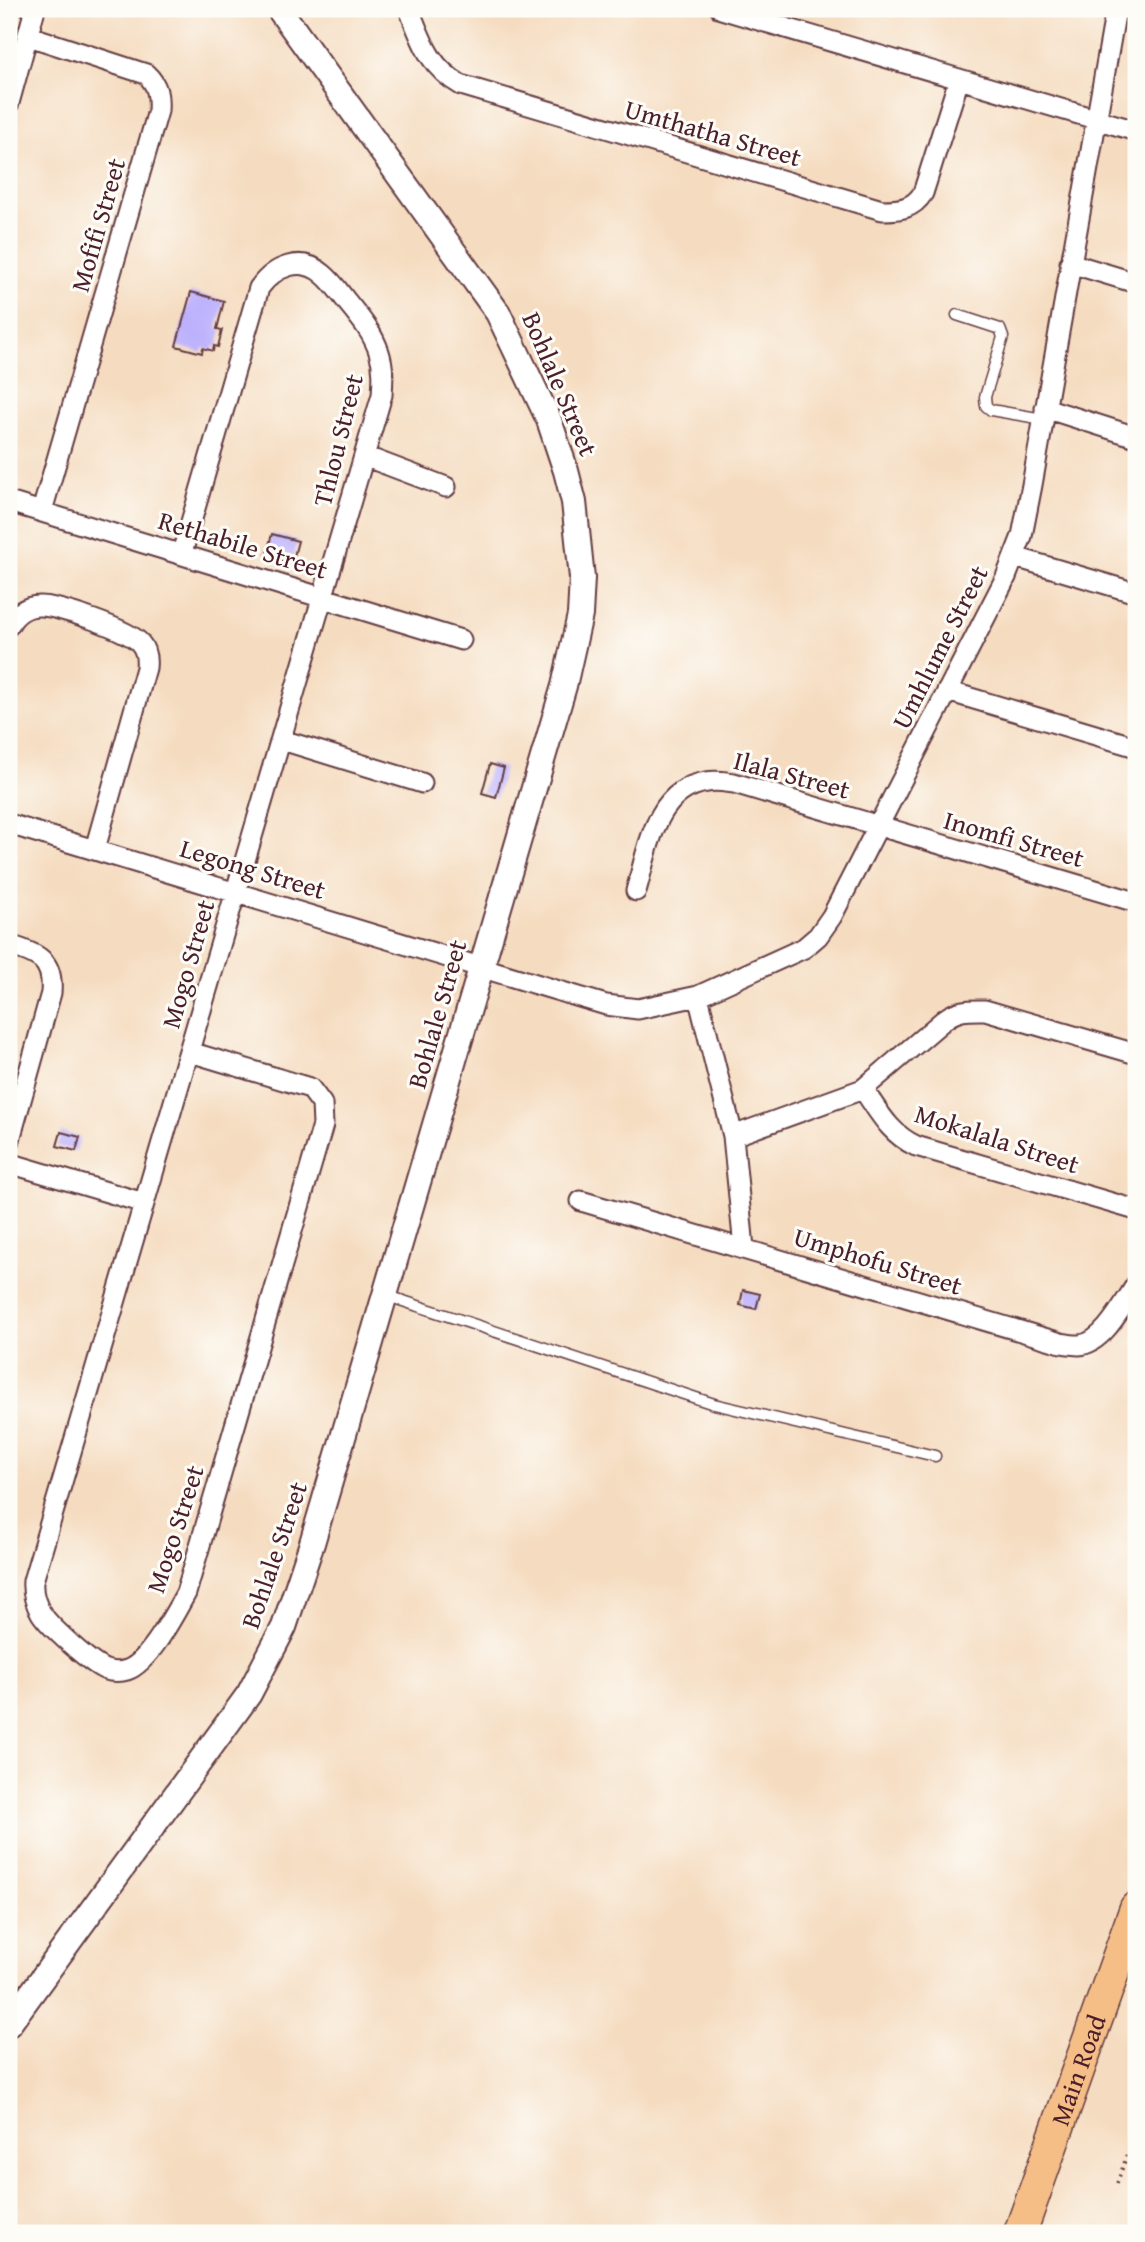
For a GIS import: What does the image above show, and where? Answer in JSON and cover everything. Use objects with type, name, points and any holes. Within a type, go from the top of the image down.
[{"type":"main road","name":"Main Road","points":[[1020,2233],[1136,1908]]},
{"type":"street","points":[[9,103],[35,9]]},
{"type":"street","name":"Bohlale Street","points":[[9,2024],[235,1714],[267,1663],[299,1588],[564,686],[580,615],[582,578],[574,502],[549,420],[498,313],[279,9]]},
{"type":"street","name":"Umthatha Street","points":[[409,9],[425,50],[447,77],[461,85],[882,210],[898,210],[911,206],[923,193],[959,79]]},
{"type":"street","points":[[721,9],[1136,131]]},
{"type":"street","name":"Umhlume Street","points":[[482,966],[561,992],[622,1008],[638,1009],[698,996],[804,948],[818,936],[832,916],[1015,556],[1026,513],[1116,9]]},
{"type":"street","name":"Mofifi Street","points":[[29,36],[146,74],[153,81],[159,100],[43,511]]},
{"type":"street","points":[[1070,263],[1136,283]]},
{"type":"street","name":"Thlou Street","points":[[182,554],[259,288],[273,272],[284,267],[307,265],[323,273],[373,337],[384,378],[382,395],[236,891]]},
{"type":"street","points":[[1044,414],[1136,437]]},
{"type":"street","points":[[364,456],[446,487]]},
{"type":"street","name":"Rethabile Street","points":[[9,502],[461,640]]},
{"type":"street","points":[[1015,556],[1136,593]]},
{"type":"street","points":[[9,625],[18,613],[28,608],[55,608],[127,632],[141,644],[145,652],[146,668],[95,849]]},
{"type":"street","points":[[947,691],[1136,747]]},
{"type":"street","points":[[282,740],[422,783]]},
{"type":"street","name":"Ilala Street","points":[[636,891],[655,828],[669,802],[678,793],[708,781],[734,783],[877,826]]},
{"type":"street","name":"Legong Street","points":[[9,824],[482,966]]},
{"type":"street","name":"Inomfi Street","points":[[877,826],[1136,902]]},
{"type":"street","name":"Mogo Street","points":[[190,1052],[310,1088],[322,1104],[323,1125],[186,1593],[147,1655],[129,1670],[118,1672],[105,1670],[95,1664],[48,1622],[36,1604],[33,1589],[35,1572],[236,891]]},
{"type":"street","points":[[9,945],[33,953],[43,960],[50,969],[52,980],[51,993],[9,1143]]},
{"type":"street","points":[[698,996],[733,1136],[744,1248]]},
{"type":"street","points":[[733,1136],[863,1089],[945,1019],[962,1010],[985,1010],[1136,1054]]},
{"type":"street","name":"Mokalala Street","points":[[863,1089],[887,1125],[902,1139],[916,1146],[1136,1210]]},
{"type":"street","points":[[9,1163],[144,1203]]},
{"type":"street","name":"Umphofu Street","points":[[581,1200],[1061,1343],[1080,1345],[1096,1339],[1136,1285]]},
{"type":"lane","points":[[957,315],[1000,329],[1003,337],[985,397],[986,406],[991,410],[1044,414]]},
{"type":"lane","points":[[385,1295],[713,1404],[935,1456]]},
{"type":"path","points":[[1117,2183],[1136,2131]]},
{"type":"building","points":[[191,292],[224,301],[217,329],[222,330],[218,347],[214,346],[213,351],[203,348],[202,353],[176,346]]},
{"type":"building","points":[[272,534],[298,541],[294,556],[286,554],[284,561],[266,556]]},
{"type":"building","points":[[490,764],[504,768],[496,797],[482,793]]},
{"type":"building","points":[[61,1132],[80,1137],[76,1151],[57,1146]]},
{"type":"building","points":[[743,1290],[760,1294],[756,1309],[740,1305]]}]
